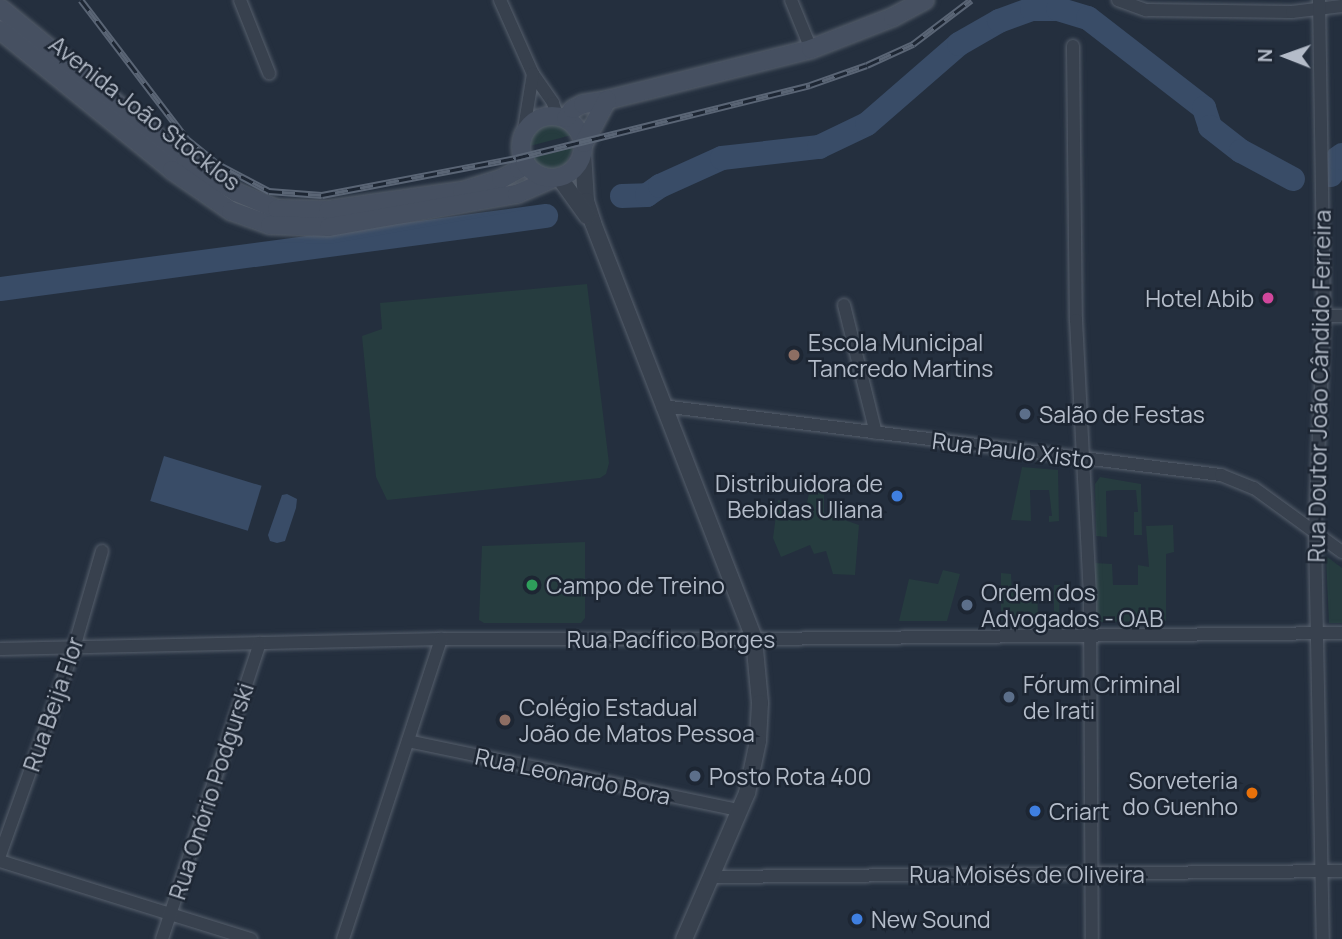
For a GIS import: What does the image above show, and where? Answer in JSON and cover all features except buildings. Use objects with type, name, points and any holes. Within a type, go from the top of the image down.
[{"type":"main road","points":[[607,100],[573,171],[557,178],[534,173],[524,160],[521,145],[523,135],[537,119],[561,117],[583,104],[811,49],[894,18],[925,0]]},
{"type":"main road","name":"Avenida João Stocklos","points":[[0,8],[186,161],[236,192],[276,209],[328,210],[462,191],[501,179],[519,169],[524,160]]},
{"type":"main road","name":"Avenida João Stocklos","points":[[0,30],[172,170],[231,211],[271,225],[329,228],[517,194],[557,178]]},
{"type":"main road","points":[[561,117],[581,133],[583,148]]},
{"type":"street","points":[[240,0],[269,73]]},
{"type":"street","points":[[500,0],[533,74],[561,117]]},
{"type":"street","points":[[791,0],[811,49]]},
{"type":"street","points":[[1118,0],[1146,10],[1292,12],[1319,4],[1342,6]]},
{"type":"street","name":"Rua Doutor João Cândido Ferreira","points":[[1319,4],[1324,316],[1315,534],[1323,939]]},
{"type":"street","points":[[1073,46],[1076,320],[1084,460],[1089,636],[1092,939]]},
{"type":"street","points":[[523,135],[533,74]]},
{"type":"street","points":[[583,148],[586,201],[593,223],[754,639],[760,703],[758,741],[747,793],[684,939]]},
{"type":"street","points":[[557,178],[593,223]]},
{"type":"street","points":[[844,305],[876,433]]},
{"type":"street","points":[[1324,316],[1342,316]]},
{"type":"street","name":"Rua Paulo Xisto","points":[[662,406],[1221,475],[1254,488],[1342,552]]},
{"type":"street","name":"Rua Beija Flor","points":[[0,855],[74,648],[102,551]]},
{"type":"street","name":"Rua Pacífico Borges","points":[[0,649],[441,639],[1342,633]]},
{"type":"street","points":[[343,939],[441,639]]},
{"type":"street","name":"Rua Onório Podgurski","points":[[162,939],[260,643]]},
{"type":"street","name":"Rua Leonardo Bora","points":[[408,741],[739,810]]},
{"type":"street","points":[[0,861],[251,939]]},
{"type":"street","name":"Rua Moisés de Oliveira","points":[[711,877],[1342,872]]},
{"type":"green space","points":[[555,121],[565,126],[572,135],[526,147],[536,126]]},
{"type":"green space","points":[[574,146],[566,164],[554,169],[539,167],[530,157]]},
{"type":"green space","points":[[587,284],[609,463],[606,474],[600,478],[387,500],[376,477],[362,336],[382,329],[380,303]]},
{"type":"green space","points":[[1022,467],[1058,470],[1059,521],[1049,522],[1049,516],[1052,516],[1049,490],[1030,490],[1031,521],[1011,520]]},
{"type":"green space","points":[[1100,477],[1141,484],[1142,535],[1134,535],[1134,512],[1138,512],[1136,490],[1116,490],[1106,491],[1107,537],[1096,536],[1095,484]]},
{"type":"green space","points":[[810,489],[824,492],[824,513],[859,525],[855,575],[833,574],[826,551],[814,554],[810,545],[781,557],[773,538],[778,500],[806,507]]},
{"type":"green space","points":[[1173,525],[1174,552],[1166,554],[1166,621],[1095,622],[1095,563],[1112,564],[1113,585],[1138,585],[1138,565],[1149,567],[1146,526]]},
{"type":"green space","name":"Campo de Treino","points":[[585,542],[585,618],[581,623],[484,623],[479,620],[482,546]]},
{"type":"green space","points":[[1326,556],[1342,568],[1342,623],[1329,623]]},
{"type":"green space","points":[[943,570],[960,574],[947,621],[899,621],[909,579],[938,584]]},
{"type":"green space","points":[[1001,573],[1011,574],[1012,591],[1037,591],[1038,613],[1054,613],[1054,585],[1060,585],[1059,619],[1001,620]]},
{"type":"water","points":[[164,456],[262,486],[248,531],[150,501]]},
{"type":"water","points":[[287,494],[297,499],[296,508],[285,541],[277,543],[270,541],[268,535],[282,495]]},
{"type":"waterway","points":[[622,196],[647,195],[660,186],[722,158],[819,147],[867,124],[959,44],[999,21],[1032,9],[1058,9],[1088,18],[1204,108],[1210,127],[1241,151],[1293,179]]},
{"type":"waterway","points":[[1331,175],[1342,155]]},
{"type":"waterway","points":[[0,289],[546,216]]},
{"type":"railway","points":[[81,0],[187,139],[218,164],[269,191],[322,195],[516,158],[810,85],[867,65],[913,44],[971,0]]},
{"type":"place","name":"Hotel Abib","points":[[1268,298]]},
{"type":"place","name":"Escola Municipal Tancredo Martins","points":[[794,355]]},
{"type":"place","name":"Salão de Festas","points":[[1025,414]]},
{"type":"place","name":"Distribuidora de Bebidas Uliana","points":[[897,496]]},
{"type":"place","name":"Campo de Treino","points":[[532,585]]},
{"type":"place","name":"Ordem dos Advogados - OAB","points":[[967,605]]},
{"type":"place","name":"Fórum Criminal de Irati","points":[[1009,697]]},
{"type":"place","name":"Colégio Estadual João de Matos Pessoa","points":[[505,720]]},
{"type":"place","name":"Posto Rota 400","points":[[695,776]]},
{"type":"place","name":"Sorveteria do Guenho","points":[[1252,793]]},
{"type":"place","name":"Criart","points":[[1035,811]]},
{"type":"place","name":"New Sound","points":[[857,919]]}]
